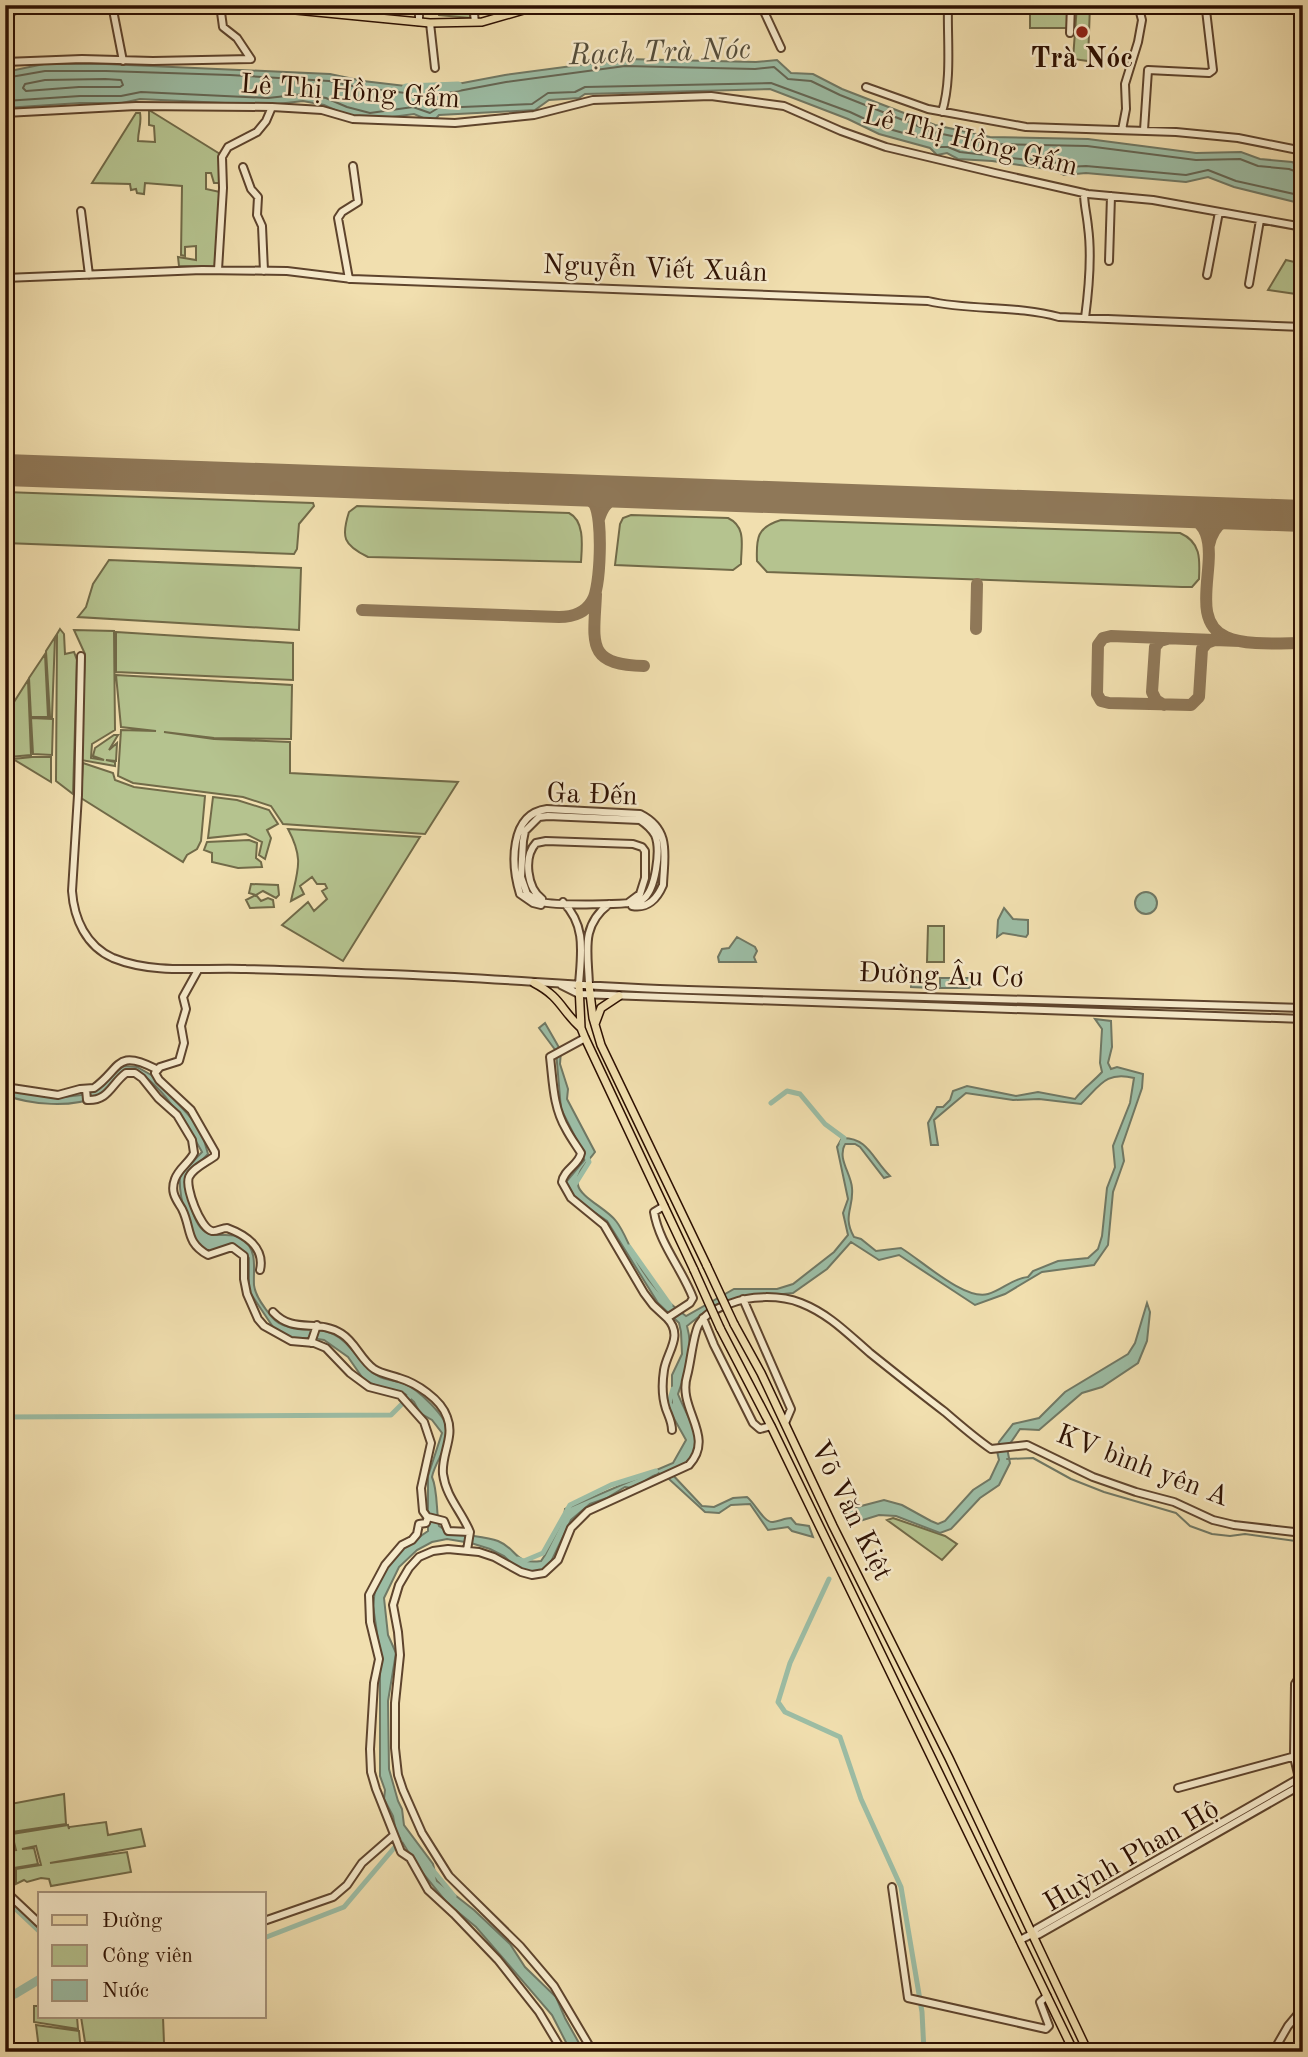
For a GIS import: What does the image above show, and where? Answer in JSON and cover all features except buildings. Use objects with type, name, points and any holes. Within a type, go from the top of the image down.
[{"type":"main road","points":[[245,5],[314,8],[430,23],[479,22],[554,5]]},
{"type":"main road","points":[[5,13],[32,6]]},
{"type":"main road","points":[[534,983],[550,991],[581,1028]]},
{"type":"main road","name":"Võ Văn Kiệt","points":[[579,985],[581,1028],[585,1038],[720,1328],[771,1426],[1074,2052]]},
{"type":"main road","name":"Võ Văn Kiệt","points":[[589,985],[595,1028],[601,1045],[734,1324],[761,1373],[949,1758],[1088,2052]]},
{"type":"main road","points":[[595,1028],[601,1008],[619,996]]},
{"type":"main road","points":[[869,1628],[881,1623]]},
{"type":"street","points":[[112,5],[123,61]]},
{"type":"street","points":[[5,62],[58,59],[251,59],[241,43],[221,22],[220,5]]},
{"type":"street","points":[[419,5],[419,22]]},
{"type":"street","points":[[473,5],[479,22]]},
{"type":"street","points":[[761,5],[781,48]]},
{"type":"street","points":[[942,112],[946,99],[948,5]]},
{"type":"street","points":[[1070,33],[1071,5]]},
{"type":"street","points":[[1122,130],[1126,108],[1125,84],[1143,17],[1138,5]]},
{"type":"street","points":[[1144,130],[1148,70],[1209,73],[1213,70],[1206,10],[1210,5]]},
{"type":"street","points":[[430,23],[435,68]]},
{"type":"street","points":[[866,87],[942,112],[1026,127],[1144,130],[1238,138],[1303,151]]},
{"type":"street","name":"Lê Thị Hồng Gấm","points":[[5,113],[136,106],[272,107],[321,110],[353,119],[454,123],[534,115],[593,100],[711,96],[784,106],[886,147],[1084,193],[1153,200],[1303,227]]},
{"type":"street","points":[[218,270],[222,157],[228,146],[257,132],[272,107]]},
{"type":"street","points":[[349,279],[338,218],[342,212],[358,202],[353,166]]},
{"type":"street","points":[[243,167],[251,189],[258,197],[257,215],[262,226],[264,271]]},
{"type":"street","points":[[1084,193],[1088,226],[1089,286],[1085,318]]},
{"type":"street","points":[[1108,261],[1111,196]]},
{"type":"street","points":[[81,211],[89,275]]},
{"type":"street","points":[[1207,275],[1219,212]]},
{"type":"street","points":[[1249,284],[1260,219]]},
{"type":"street","name":"Nguyễn Viết Xuân","points":[[5,278],[218,270],[287,271],[349,279],[928,301],[960,307],[1033,310],[1059,317],[1303,327]]},
{"type":"street","name":"Đường Âu Cơ","points":[[81,656],[78,795],[72,891],[76,918],[92,944],[114,958],[156,968],[242,968],[589,985],[686,994],[1303,1019]]},
{"type":"street","points":[[539,817],[640,820],[648,825],[657,842],[654,883],[644,899],[636,904],[549,903],[543,903],[527,894],[521,877],[525,831],[539,817]]},
{"type":"street","points":[[549,903],[537,895],[529,877],[530,850],[536,843],[546,841],[633,844],[642,847],[646,858],[644,888],[634,901],[627,904]]},
{"type":"street","points":[[563,902],[576,919],[580,931],[579,985]]},
{"type":"street","points":[[589,985],[589,932],[598,913],[609,904]]},
{"type":"street","points":[[5,1087],[58,1095],[99,1085],[118,1063],[134,1060],[156,1069],[179,1061],[184,1043],[181,1026],[186,1009],[183,997],[198,970]]},
{"type":"street","points":[[560,984],[579,994]]},
{"type":"street","name":"Đường Âu Cơ","points":[[579,994],[1303,1008]]},
{"type":"street","points":[[1178,1005],[1178,1016]]},
{"type":"street","points":[[585,1038],[550,1057],[555,1100],[565,1128],[581,1153],[580,1159],[565,1173],[563,1185],[571,1198],[604,1225],[644,1293],[653,1305],[668,1317],[673,1327],[675,1338],[672,1352],[664,1367],[663,1394],[672,1430]]},
{"type":"street","points":[[156,1069],[159,1080],[191,1110],[215,1152],[215,1156],[189,1179],[190,1237],[199,1250],[214,1255],[232,1247],[244,1256],[247,1294],[261,1323],[291,1342],[312,1341],[321,1345],[369,1387],[378,1391],[392,1391],[406,1400],[424,1422],[431,1439],[421,1482],[423,1511],[428,1517],[443,1520],[448,1531],[470,1533]]},
{"type":"street","points":[[86,1090],[87,1100],[94,1101],[107,1096],[121,1076],[132,1073],[142,1078],[177,1115],[195,1150],[190,1160],[178,1172],[174,1182],[174,1197],[188,1207],[209,1230],[228,1228],[254,1244],[261,1259],[260,1270]]},
{"type":"street","points":[[647,1171],[659,1165]]},
{"type":"street","points":[[664,1206],[654,1212],[656,1219],[693,1298],[690,1303],[668,1317]]},
{"type":"street","points":[[593,2052],[554,1986],[520,1946],[449,1876],[422,1833],[398,1775],[395,1703],[400,1655],[393,1605],[395,1595],[409,1567],[419,1557],[439,1549],[467,1550],[489,1555],[525,1574],[541,1574],[555,1563],[571,1528],[582,1515],[685,1469],[693,1461],[699,1447],[700,1434],[687,1405],[685,1386],[697,1329],[703,1318],[716,1309],[743,1299],[791,1409],[785,1423]]},
{"type":"street","name":"KV bình yên A","points":[[743,1299],[789,1299],[820,1312],[986,1446],[995,1450],[1030,1446],[1093,1477],[1165,1499],[1213,1520],[1303,1533]]},
{"type":"street","points":[[274,1312],[295,1326],[316,1327],[344,1335],[371,1366],[431,1394],[446,1413],[451,1434],[443,1464],[444,1479],[457,1512],[470,1533],[467,1550]]},
{"type":"street","points":[[703,1318],[752,1423],[760,1429],[771,1426]]},
{"type":"street","points":[[312,1341],[316,1327]]},
{"type":"street","points":[[428,1517],[426,1523],[419,1524],[412,1541],[402,1545],[392,1555],[369,1595],[370,1622],[379,1660],[373,1693],[370,1749],[372,1772],[380,1803],[394,1837],[404,1854],[410,1857],[428,1890],[505,1968],[539,2012],[563,2052]]},
{"type":"street","points":[[1303,1672],[1296,1684],[1298,1756],[1303,1796]]},
{"type":"street","points":[[1178,1788],[1298,1756]]},
{"type":"street","name":"Huỳnh Phan Hộ","points":[[1020,1940],[1033,1933],[1036,1928],[1301,1781]]},
{"type":"street","points":[[266,1920],[341,1892],[362,1863],[394,1837]]},
{"type":"street","points":[[892,1887],[908,1998],[1046,2029],[1049,2026],[1040,2002],[1047,1996]]},
{"type":"street","points":[[5,1891],[38,1922]]},
{"type":"street","points":[[1273,2052],[1288,2026],[1303,2008]]},
{"type":"street","points":[[1294,2052],[1303,2034]]},
{"type":"green space","points":[[438,5],[471,5],[470,18],[439,15]]},
{"type":"green space","points":[[1030,5],[1067,5],[1067,28],[1030,28]]},
{"type":"green space","name":"Trà Nóc","points":[[1077,5],[1090,5],[1088,61],[1073,59]]},
{"type":"green space","points":[[149,110],[220,154],[221,183],[214,183],[211,173],[206,173],[206,189],[220,192],[215,267],[179,266],[178,257],[196,260],[196,246],[185,247],[185,256],[181,255],[182,186],[145,183],[144,194],[137,193],[136,189],[131,190],[130,184],[92,183],[136,113],[140,113],[138,141],[155,142],[154,126],[149,125]]},
{"type":"green space","points":[[1286,260],[1303,264],[1303,295],[1268,290]]},
{"type":"green space","points":[[5,492],[313,503],[314,506],[299,524],[297,549],[294,554],[5,543]]},
{"type":"green space","points":[[357,506],[569,513],[580,528],[581,562],[368,557],[353,548],[346,539],[345,528],[349,512]]},
{"type":"green space","points":[[631,515],[728,518],[738,526],[740,532],[741,564],[733,570],[615,565],[620,524],[623,518]]},
{"type":"green space","points":[[781,520],[1180,533],[1196,546],[1199,579],[1192,587],[1182,587],[767,572],[757,561],[758,540],[767,526]]},
{"type":"green space","points":[[109,560],[301,568],[299,630],[78,617],[86,607],[93,584]]},
{"type":"green space","points":[[60,629],[64,634],[65,654],[74,652],[77,660],[73,794],[56,781],[57,634]]},
{"type":"green space","points":[[74,630],[114,631],[115,730],[92,744],[91,758],[104,760],[93,756],[95,748],[118,735],[109,750],[117,743],[116,761],[106,760],[115,762],[115,766],[81,760],[85,654]]},
{"type":"green space","points":[[116,632],[293,643],[293,680],[116,672]]},
{"type":"green space","points":[[55,637],[52,717],[50,717],[46,651]]},
{"type":"green space","points":[[45,654],[48,717],[31,717],[29,678]]},
{"type":"green space","points":[[116,675],[292,685],[291,739],[214,738],[164,732],[214,739],[290,742],[290,773],[458,782],[425,834],[283,824],[271,806],[243,797],[133,783],[118,776],[121,730],[156,731],[121,727]]},
{"type":"green space","points":[[28,680],[31,755],[9,757],[7,713]]},
{"type":"green space","points":[[31,718],[53,719],[52,755],[33,754]]},
{"type":"green space","points":[[51,757],[51,782],[13,759]]},
{"type":"green space","points":[[83,763],[113,773],[115,780],[134,787],[205,796],[201,841],[197,849],[187,855],[183,862],[81,798]]},
{"type":"green space","points":[[213,797],[237,800],[269,810],[278,824],[267,830],[271,838],[265,859],[259,855],[262,842],[246,834],[208,838]]},
{"type":"green space","points":[[288,829],[420,837],[343,961],[282,925],[308,902],[314,911],[327,899],[322,891],[327,888],[325,884],[317,884],[312,877],[300,886],[304,894],[291,901],[298,857]]},
{"type":"green space","points":[[249,840],[257,843],[256,858],[262,867],[238,868],[212,862],[212,853],[204,850],[207,842]]},
{"type":"green space","points":[[251,884],[278,885],[279,895],[276,898],[263,891],[256,895],[249,893]]},
{"type":"green space","points":[[256,895],[261,901],[268,898],[273,900],[274,907],[250,908],[246,900]]},
{"type":"green space","points":[[928,926],[944,926],[944,962],[927,962]]},
{"type":"green space","points":[[893,1518],[945,1536],[957,1544],[942,1560],[887,1520]]},
{"type":"green space","points":[[64,1794],[66,1824],[5,1833],[5,1805]]},
{"type":"green space","points":[[106,1822],[108,1835],[141,1829],[145,1846],[50,1863],[127,1852],[131,1872],[51,1886],[49,1879],[41,1878],[16,1884],[16,1869],[41,1865],[36,1846],[22,1849],[34,1848],[38,1864],[14,1868],[5,1873],[5,1851],[16,1850],[12,1834],[68,1825],[69,1829]]},
{"type":"green space","points":[[34,2006],[38,2006],[38,2018],[77,2018],[78,2029],[34,2022]]},
{"type":"green space","points":[[81,2018],[163,2018],[164,2043],[85,2042]]},
{"type":"green space","points":[[36,2025],[79,2031],[81,2052],[39,2049]]},
{"type":"water","name":"Rạch Trà Nóc","points":[[625,59],[756,62],[777,60],[791,73],[813,74],[842,89],[935,125],[990,137],[1088,139],[1196,153],[1241,152],[1260,159],[1292,162],[1303,169],[1303,204],[1234,187],[1208,177],[1186,182],[1086,173],[1064,175],[1054,170],[958,159],[947,153],[937,155],[930,148],[879,134],[770,89],[585,94],[579,98],[549,100],[535,110],[439,115],[433,122],[414,114],[370,120],[303,101],[269,105],[140,99],[122,103],[5,108],[5,72],[44,64],[106,64],[330,74],[431,89],[505,75]]},
{"type":"water","points":[[1146,892],[1154,895],[1157,903],[1154,911],[1146,914],[1138,911],[1135,903],[1138,895]]},
{"type":"water","points":[[1004,908],[1013,919],[1028,920],[1026,937],[1003,933],[997,937],[998,920]]},
{"type":"water","points":[[737,937],[755,947],[756,962],[719,962],[722,949],[729,948]]},
{"type":"water","points":[[911,977],[933,978],[933,985],[930,988],[911,987]]},
{"type":"water","points":[[940,978],[971,978],[971,986],[940,988]]},
{"type":"water","points":[[1095,1019],[1111,1021],[1112,1047],[1108,1063],[1111,1069],[1117,1067],[1143,1074],[1142,1088],[1122,1146],[1124,1161],[1113,1192],[1108,1245],[1094,1265],[1042,1272],[1005,1294],[975,1305],[899,1255],[879,1260],[851,1242],[827,1269],[793,1293],[737,1299],[702,1314],[687,1326],[689,1352],[678,1394],[693,1427],[696,1447],[693,1455],[684,1464],[670,1472],[702,1506],[714,1507],[733,1498],[747,1497],[770,1521],[791,1518],[796,1524],[809,1526],[813,1537],[792,1531],[788,1527],[768,1530],[750,1504],[731,1505],[719,1513],[705,1512],[669,1479],[658,1473],[633,1488],[625,1487],[590,1504],[571,1520],[549,1566],[536,1573],[522,1573],[504,1556],[490,1549],[447,1539],[432,1542],[417,1550],[399,1567],[384,1598],[388,1635],[396,1653],[388,1701],[389,1769],[402,1809],[404,1825],[433,1864],[437,1881],[474,1910],[510,1944],[525,1967],[556,1997],[584,2052],[571,2052],[552,2015],[476,1927],[447,1903],[417,1866],[396,1832],[393,1816],[384,1799],[385,1790],[380,1776],[380,1653],[373,1606],[376,1582],[393,1555],[428,1531],[428,1476],[442,1433],[432,1420],[420,1413],[414,1402],[405,1394],[364,1380],[348,1357],[324,1340],[292,1339],[275,1330],[249,1291],[249,1258],[241,1249],[231,1246],[210,1251],[200,1248],[188,1222],[180,1175],[202,1152],[162,1093],[142,1075],[132,1070],[97,1097],[75,1103],[39,1103],[5,1095],[5,1089],[64,1097],[81,1095],[103,1086],[124,1066],[137,1067],[153,1076],[202,1133],[208,1154],[187,1176],[189,1199],[198,1224],[208,1233],[235,1236],[244,1240],[253,1255],[256,1293],[266,1310],[278,1322],[285,1326],[331,1333],[350,1347],[372,1372],[381,1378],[409,1386],[438,1412],[448,1433],[432,1477],[439,1526],[451,1532],[498,1541],[521,1559],[532,1562],[541,1561],[545,1555],[564,1517],[565,1509],[673,1463],[686,1440],[672,1415],[672,1375],[682,1354],[679,1323],[658,1303],[607,1221],[575,1199],[566,1182],[586,1158],[561,1109],[556,1051],[539,1028],[545,1023],[561,1051],[560,1064],[568,1089],[567,1099],[595,1152],[578,1176],[580,1190],[616,1221],[650,1281],[686,1316],[734,1289],[777,1289],[793,1284],[834,1252],[848,1235],[843,1213],[848,1199],[837,1147],[842,1138],[864,1145],[890,1176],[884,1178],[860,1147],[845,1144],[843,1161],[852,1188],[849,1218],[851,1230],[854,1237],[876,1251],[901,1248],[956,1286],[978,1295],[993,1292],[1058,1261],[1088,1258],[1098,1249],[1102,1236],[1107,1188],[1115,1167],[1113,1146],[1130,1103],[1134,1078],[1109,1078],[1081,1104],[1039,1099],[1013,1100],[966,1093],[934,1120],[938,1145],[931,1145],[928,1123],[937,1107],[943,1107],[950,1100],[953,1091],[967,1086],[1016,1096],[1038,1092],[1075,1099],[1102,1072],[1102,1029]]},
{"type":"water","points":[[1147,1303],[1150,1312],[1147,1341],[1138,1363],[1102,1387],[1082,1393],[1039,1430],[1020,1429],[1007,1448],[1010,1463],[999,1485],[980,1498],[951,1529],[940,1533],[896,1516],[879,1515],[850,1524],[843,1514],[846,1510],[884,1500],[902,1505],[938,1524],[945,1521],[973,1490],[990,1479],[999,1460],[999,1442],[1013,1424],[1039,1418],[1065,1392],[1128,1354],[1135,1343]]},
{"type":"waterway","name":"Rạch Trà Nóc","points":[[406,88],[458,86]]},
{"type":"waterway","points":[[771,1103],[787,1091],[800,1094],[825,1124],[844,1138],[842,1143]]},
{"type":"waterway","points":[[574,1186],[589,1162],[586,1155]]},
{"type":"waterway","points":[[629,1247],[670,1305]]},
{"type":"waterway","points":[[673,1389],[669,1403],[675,1412]]},
{"type":"waterway","points":[[5,1417],[391,1415],[412,1394]]},
{"type":"waterway","points":[[1007,1459],[1033,1458],[1071,1479],[1104,1492],[1176,1513],[1190,1526],[1212,1534],[1245,1534],[1303,1542]]},
{"type":"waterway","points":[[518,1559],[524,1561],[543,1553],[570,1505],[611,1485],[656,1471]]},
{"type":"waterway","points":[[829,1579],[790,1663],[778,1702],[785,1712],[840,1737],[861,1799],[901,1887],[922,2012],[924,2052]]},
{"type":"waterway","points":[[1298,1718],[1299,1685],[1303,1679]]},
{"type":"waterway","points":[[1300,1758],[1302,1771]]},
{"type":"waterway","points":[[266,1937],[344,1907],[400,1841]]},
{"type":"waterway","points":[[431,1868],[454,1896]]},
{"type":"waterway","points":[[5,1899],[38,1930]]},
{"type":"waterway","points":[[5,1996],[15,1994],[38,1980]]},
{"type":"taxiway","points":[[5,475],[27,471]]},
{"type":"taxiway","points":[[362,610],[559,617],[582,611],[595,594],[600,552],[599,522],[594,504],[588,498],[565,490]]},
{"type":"taxiway","points":[[599,519],[605,506],[613,498],[637,492]]},
{"type":"taxiway","points":[[1168,511],[1192,517],[1204,530],[1209,548],[1207,608],[1212,625],[1226,637],[1243,642],[1303,643]]},
{"type":"taxiway","points":[[1209,545],[1219,525],[1231,518],[1253,514]]},
{"type":"taxiway","points":[[976,629],[977,584]]},
{"type":"taxiway","points":[[596,594],[594,625],[597,648],[611,661],[644,666]]},
{"type":"taxiway","points":[[1215,640],[1207,643],[1202,649],[1199,697],[1191,705],[1109,703],[1101,701],[1097,694],[1098,645],[1103,638],[1111,636],[1240,641]]},
{"type":"taxiway","points":[[1164,705],[1156,700],[1152,692],[1155,647],[1160,641],[1167,639]]},
{"type":"runway","points":[[5,470],[1303,516]]},
{"type":"place","name":"Trà Nóc","points":[[1082,32]]}]
